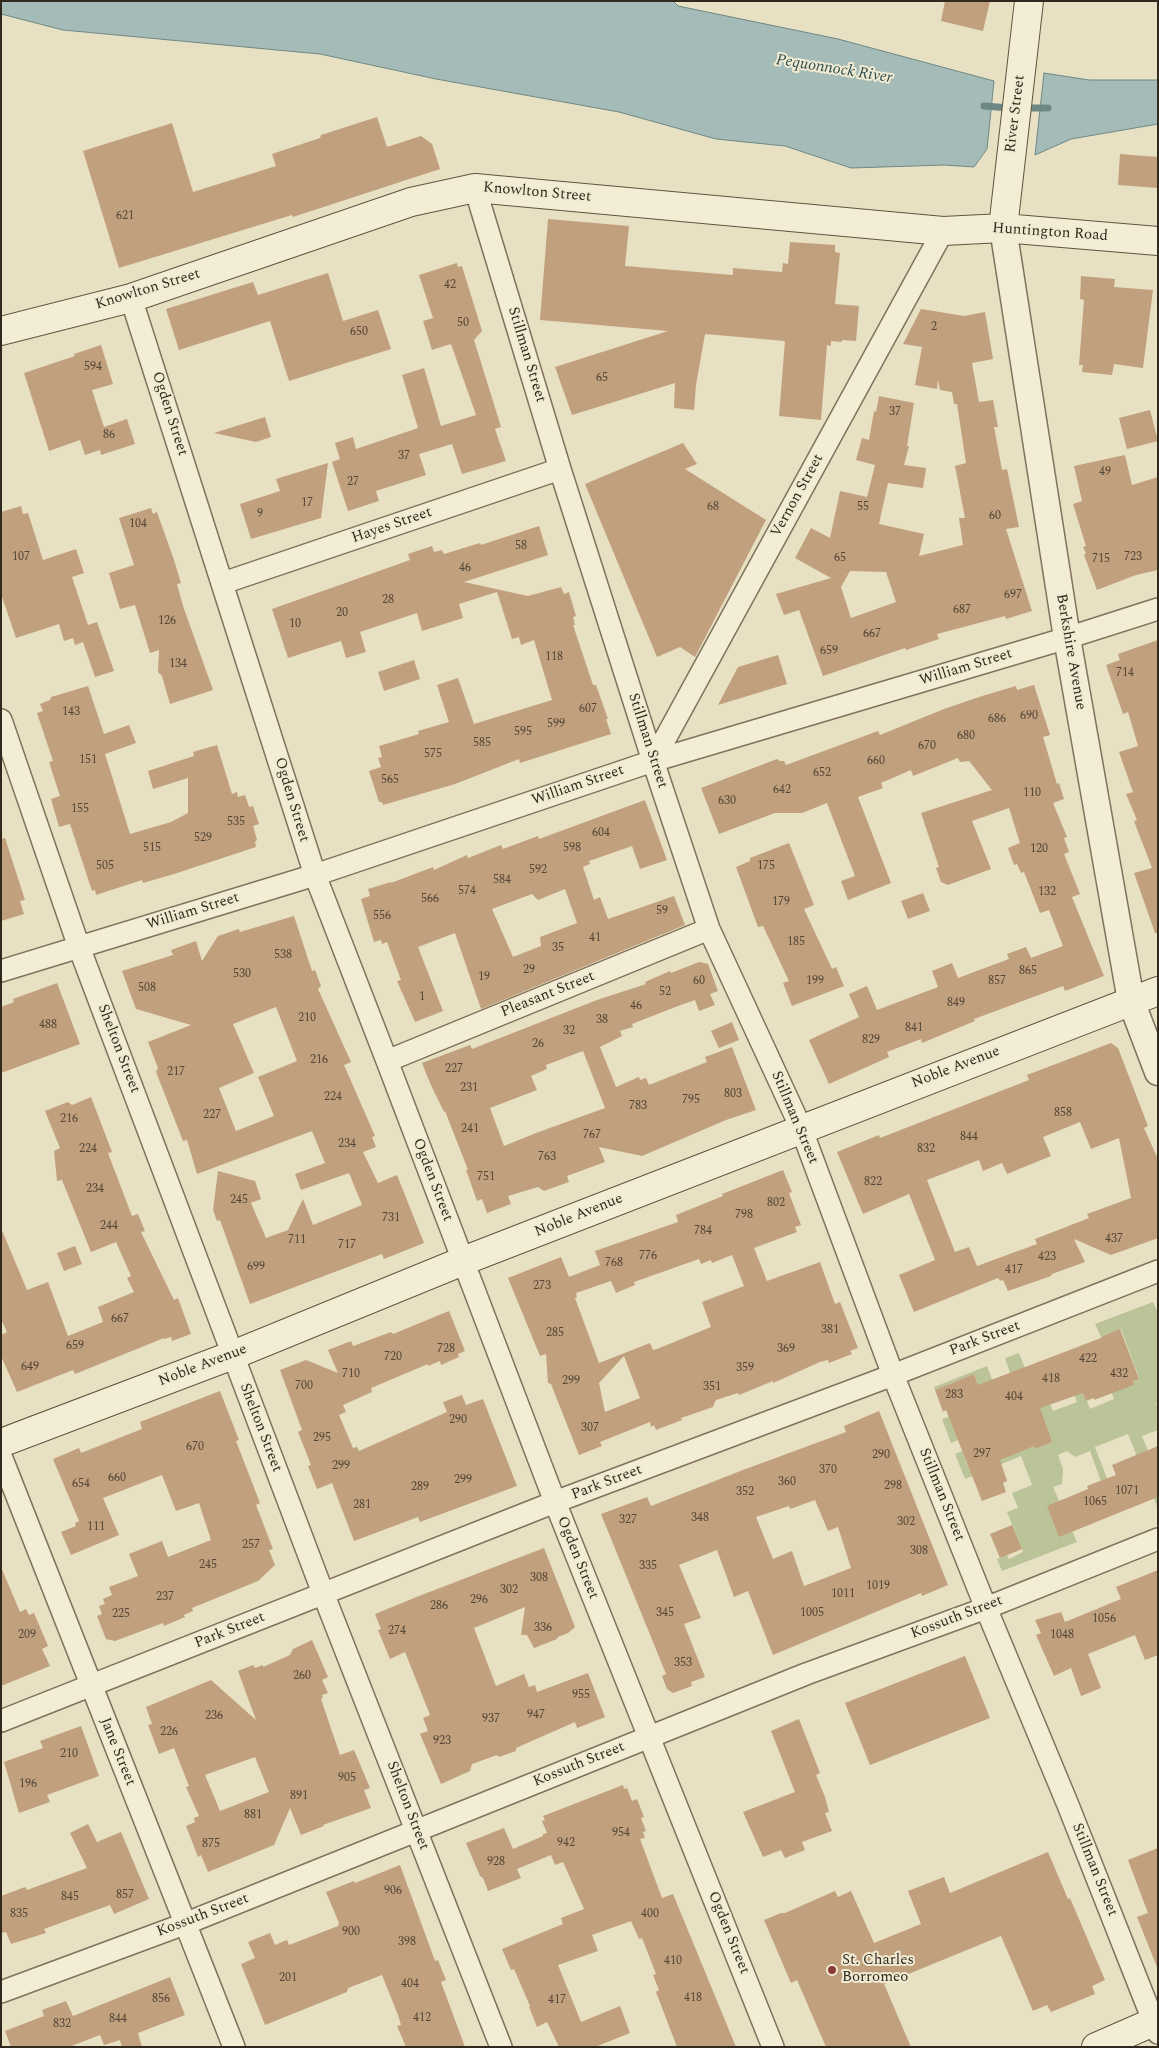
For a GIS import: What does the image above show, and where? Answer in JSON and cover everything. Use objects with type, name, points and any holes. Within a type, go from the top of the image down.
[{"type":"main road","name":"River Street","points":[[1003,228],[1029,1]]},
{"type":"main road","name":"Knowlton Street","points":[[1,331],[132,298],[410,202],[476,188],[943,231]]},
{"type":"main road","name":"Huntington Road","points":[[943,231],[1003,228],[1158,241]]},
{"type":"main road","name":"Noble Avenue","points":[[1,1443],[233,1355],[463,1261],[800,1128],[1158,991]]},
{"type":"main road","points":[[1096,2047],[1157,2025]]},
{"type":"street","name":"Stillman Street","points":[[476,188],[560,469],[653,761],[709,929],[800,1128],[893,1375],[986,1608],[1157,2025]]},
{"type":"street","name":"Berkshire Avenue","points":[[1003,228],[1066,638],[1131,1001],[1158,1072]]},
{"type":"street","name":"Vernon Street","points":[[653,761],[943,231]]},
{"type":"street","name":"Ogden Street","points":[[132,298],[314,875],[555,1502],[773,2047]]},
{"type":"street","name":"Hayes Street","points":[[223,583],[560,469]]},
{"type":"street","name":"William Street","points":[[1,971],[314,875],[653,761],[1158,609]]},
{"type":"street","name":"Shelton Street","points":[[1,720],[79,947],[323,1594],[502,2047]]},
{"type":"street","name":"Pleasant Street","points":[[387,1061],[709,929]]},
{"type":"street","name":"Park Street","points":[[1,1721],[555,1502],[893,1375],[1158,1271]]},
{"type":"street","name":"Jane Street","points":[[1,1456],[187,1923],[234,2047]]},
{"type":"street","name":"Kossuth Street","points":[[1,1992],[187,1923],[806,1674],[986,1608],[1158,1539]]},
{"type":"green space","points":[[1153,1302],[1158,1313],[1158,1402],[1156,1403],[1158,1409],[1158,1430],[1142,1436],[1149,1453],[1158,1494],[1158,1509],[1128,1434],[1095,1447],[1115,1499],[1108,1501],[1090,1451],[1075,1457],[1067,1451],[1058,1455],[1063,1469],[1062,1484],[1053,1487],[1077,1542],[1002,1571],[997,1559],[1007,1555],[1009,1559],[1023,1552],[1007,1512],[1018,1508],[1012,1493],[1032,1485],[1021,1456],[965,1479],[955,1454],[962,1451],[970,1471],[1010,1373],[1005,1358],[1019,1353],[1034,1392],[1048,1399],[1053,1411],[1077,1402],[1067,1376],[1076,1372],[1090,1409],[1114,1399],[1103,1370],[1128,1387],[1134,1385],[1133,1381],[1139,1378],[1121,1329],[1101,1337],[1095,1324]],"holes":[[[1025,1422],[1052,1442],[1035,1449]]]},
{"type":"green space","points":[[987,1366],[999,1398],[950,1420],[958,1440],[951,1443],[942,1419],[960,1413],[984,1400],[974,1374],[935,1390],[934,1387]]},
{"type":"water","points":[[1,1],[673,1],[678,6],[838,39],[994,81],[987,149],[974,167],[944,165],[851,168],[785,146],[716,139],[619,112],[436,79],[320,54],[63,30],[1,14]]},
{"type":"water","points":[[1044,73],[1089,80],[1158,80],[1158,124],[1071,139],[1035,155]]},
{"type":"building","points":[[945,1],[990,1],[983,31],[941,21]]},
{"type":"building","points":[[377,117],[387,147],[421,136],[432,144],[440,169],[293,217],[292,215],[119,268],[83,151],[172,123],[193,192],[276,166],[272,154],[320,138],[321,135]]},
{"type":"building","points":[[1120,154],[1158,157],[1158,188],[1118,185]]},
{"type":"building","points":[[548,219],[629,226],[625,266],[733,275],[733,268],[782,272],[783,263],[788,264],[790,242],[835,245],[835,252],[840,253],[835,304],[859,306],[856,341],[831,341],[831,346],[827,345],[821,420],[779,416],[785,341],[705,334],[696,385],[694,410],[674,408],[675,383],[572,415],[555,367],[668,331],[540,320]]},
{"type":"building","points":[[457,263],[458,267],[462,266],[482,331],[474,340],[501,427],[495,429],[506,461],[462,474],[452,444],[419,454],[426,475],[376,491],[379,501],[348,511],[332,462],[340,459],[335,443],[353,437],[356,449],[418,428],[402,375],[424,368],[441,426],[476,415],[451,344],[432,350],[423,321],[433,318],[419,275]]},
{"type":"building","points":[[328,273],[343,321],[378,310],[391,349],[289,381],[270,321],[179,350],[166,309],[253,282],[258,295]]},
{"type":"building","points":[[1081,276],[1115,279],[1114,287],[1153,290],[1143,368],[1114,364],[1112,375],[1082,372],[1083,365],[1079,365],[1084,300],[1080,299]]},
{"type":"building","points":[[921,309],[964,316],[985,312],[993,359],[972,363],[979,402],[993,400],[998,427],[994,427],[1002,470],[1007,469],[1019,527],[1006,529],[1032,611],[1006,619],[1005,616],[937,634],[939,639],[906,650],[905,648],[823,676],[799,610],[784,615],[776,594],[831,578],[795,558],[811,528],[830,538],[840,491],[867,497],[875,465],[856,460],[862,438],[869,440],[874,411],[876,412],[879,396],[914,403],[907,446],[909,446],[904,465],[926,468],[923,488],[888,483],[879,524],[924,534],[919,556],[963,545],[959,518],[965,518],[955,466],[966,463],[957,404],[954,404],[952,392],[940,390],[938,380],[937,389],[915,385],[922,347],[903,344]],"holes":[[[850,571],[886,572],[896,602],[851,618],[841,587]]]},
{"type":"building","points":[[101,345],[113,384],[92,390],[104,427],[127,419],[135,444],[101,455],[100,450],[85,455],[80,440],[49,451],[24,373]]},
{"type":"building","points":[[1150,410],[1158,441],[1127,449],[1119,418]]},
{"type":"building","points":[[265,417],[271,437],[256,442],[214,433]]},
{"type":"building","points":[[683,443],[697,464],[685,469],[766,520],[695,657],[680,647],[657,657],[585,484]]},
{"type":"building","points":[[1125,455],[1132,485],[1158,477],[1158,570],[1136,575],[1097,590],[1084,555],[1086,553],[1083,547],[1086,546],[1073,504],[1082,501],[1074,466]]},
{"type":"building","points":[[328,463],[321,518],[251,539],[240,504],[280,491],[276,479]]},
{"type":"building","points":[[21,506],[23,514],[28,513],[43,560],[76,549],[84,573],[72,577],[88,625],[97,622],[114,671],[95,677],[83,642],[75,645],[73,638],[64,641],[59,624],[16,638],[1,594],[1,512]]},
{"type":"building","points":[[151,508],[153,514],[157,512],[174,560],[181,583],[177,584],[183,606],[213,690],[170,704],[162,676],[158,672],[159,650],[150,653],[135,605],[120,609],[109,573],[134,565],[119,518]]},
{"type":"building","points":[[539,526],[548,555],[464,582],[528,596],[561,587],[564,594],[569,592],[576,616],[573,617],[575,625],[573,625],[593,685],[596,685],[608,719],[606,719],[611,734],[520,763],[519,759],[455,784],[383,805],[382,802],[379,802],[369,771],[381,767],[378,758],[382,757],[379,746],[419,734],[418,731],[449,722],[437,685],[458,678],[474,724],[552,700],[534,640],[521,645],[519,637],[512,639],[497,592],[459,604],[463,618],[422,631],[417,613],[360,632],[366,652],[346,658],[341,641],[288,658],[272,609],[410,560],[408,554],[432,546],[434,552],[442,550],[444,554],[480,543],[481,545]]},
{"type":"building","points":[[1158,640],[1158,933],[1155,933],[1134,873],[1152,868],[1134,821],[1137,820],[1126,794],[1133,792],[1119,752],[1138,746],[1128,712],[1123,714],[1106,665],[1120,660],[1118,654]]},
{"type":"building","points":[[778,655],[787,684],[718,705],[738,667]]},
{"type":"building","points":[[414,660],[420,679],[384,691],[378,672]]},
{"type":"building","points":[[1034,685],[1050,735],[1043,737],[1057,784],[1059,783],[1064,799],[1053,803],[1067,837],[1064,838],[1069,852],[1064,854],[1080,894],[1072,897],[1104,976],[1065,991],[1063,986],[974,1019],[975,1021],[922,1043],[921,1039],[887,1052],[889,1057],[829,1084],[809,1040],[859,1017],[849,994],[867,986],[877,1010],[938,987],[932,971],[952,963],[958,978],[1009,959],[1007,954],[1026,947],[1031,958],[1063,946],[1049,910],[1040,913],[1024,872],[1021,873],[1017,864],[1014,865],[1008,848],[1020,843],[1009,808],[972,821],[991,869],[948,885],[941,882],[936,868],[939,867],[921,813],[992,790],[969,761],[960,762],[958,758],[913,776],[911,770],[881,783],[883,788],[858,797],[891,883],[848,900],[841,881],[855,876],[827,803],[802,813],[775,813],[719,834],[701,788],[777,759],[784,761],[786,765],[878,731],[880,735],[982,696],[1016,686],[1017,690]]},
{"type":"building","points":[[88,686],[104,734],[129,725],[136,743],[105,754],[130,834],[171,822],[188,813],[188,778],[153,789],[148,771],[194,756],[193,752],[217,745],[232,794],[237,792],[238,797],[245,795],[249,807],[253,806],[259,824],[253,826],[257,840],[255,842],[256,847],[174,874],[143,883],[142,880],[96,895],[95,890],[92,891],[70,824],[59,827],[51,799],[60,796],[49,762],[53,761],[37,713],[43,711],[40,704],[50,700],[51,697]]},
{"type":"building","points":[[645,800],[667,860],[640,869],[632,846],[589,861],[590,864],[583,867],[594,900],[600,897],[608,919],[674,896],[685,925],[481,1009],[455,933],[418,947],[443,1011],[415,1022],[397,981],[401,980],[387,942],[382,944],[381,940],[374,942],[361,899],[370,896],[368,889],[391,883],[433,867],[434,870],[467,855],[468,858],[501,845],[503,849],[538,836],[539,839]],"holes":[[[565,889],[577,923],[540,937],[541,946],[513,957],[492,909],[532,894],[538,900]]]},
{"type":"building","points":[[5,838],[25,900],[20,901],[24,914],[1,921],[1,839]]},
{"type":"building","points":[[789,843],[814,905],[804,909],[832,969],[836,967],[844,986],[792,1006],[783,983],[789,981],[763,926],[758,927],[736,867],[750,861],[750,858]]},
{"type":"building","points":[[923,893],[930,911],[908,919],[901,901]]},
{"type":"building","points":[[294,916],[312,971],[315,970],[321,986],[318,989],[351,1062],[344,1065],[375,1136],[372,1137],[376,1147],[363,1152],[378,1183],[397,1175],[424,1243],[384,1259],[382,1254],[250,1304],[220,1220],[217,1221],[213,1210],[218,1171],[255,1181],[261,1199],[251,1203],[266,1238],[288,1230],[303,1199],[313,1225],[362,1205],[349,1173],[301,1190],[295,1174],[325,1163],[312,1131],[197,1174],[187,1140],[183,1141],[156,1072],[158,1068],[148,1042],[191,1025],[136,1009],[122,971],[173,955],[171,950],[196,941],[202,961],[218,936],[239,929],[240,932]],"holes":[[[276,1007],[297,1061],[258,1077],[274,1116],[236,1131],[219,1088],[254,1073],[233,1024]]]},
{"type":"building","points":[[699,962],[708,964],[718,991],[710,994],[715,1005],[699,1011],[695,1000],[678,1006],[632,1024],[633,1027],[620,1031],[622,1036],[600,1047],[616,1087],[639,1077],[640,1080],[646,1078],[649,1085],[707,1062],[705,1057],[732,1047],[756,1110],[726,1120],[642,1156],[599,1147],[605,1162],[567,1176],[569,1182],[544,1191],[538,1187],[508,1196],[511,1204],[487,1213],[482,1199],[477,1201],[466,1170],[468,1170],[445,1111],[422,1063],[470,1045],[472,1049],[597,1000],[646,984],[645,982],[670,971],[671,973]],"holes":[[[583,1051],[605,1108],[504,1146],[490,1108],[537,1090],[531,1076],[547,1069],[546,1065]]]},
{"type":"building","points":[[57,983],[80,1044],[1,1073],[1,1007],[14,1002],[13,999]]},
{"type":"building","points":[[732,1022],[739,1040],[719,1048],[711,1031]]},
{"type":"building","points":[[1111,1043],[1118,1048],[1148,1126],[1144,1128],[1158,1159],[1158,1238],[1111,1255],[1074,1239],[1085,1262],[1008,1291],[1003,1280],[1000,1281],[998,1278],[914,1312],[899,1275],[935,1260],[909,1194],[863,1214],[837,1152],[879,1135],[880,1138],[1029,1080],[1027,1075]],"holes":[[[1080,1122],[1091,1149],[1119,1138],[1131,1198],[1087,1214],[1089,1218],[1035,1239],[1037,1244],[977,1266],[969,1247],[955,1252],[927,1180],[979,1160],[983,1171],[1002,1163],[1007,1174],[1051,1156],[1043,1137]]]},
{"type":"building","points":[[91,1097],[112,1152],[108,1153],[132,1216],[138,1214],[145,1231],[141,1232],[174,1300],[178,1298],[191,1334],[172,1341],[171,1337],[164,1338],[75,1374],[73,1370],[17,1392],[1,1356],[1,1335],[7,1332],[1,1319],[1,1228],[27,1290],[48,1282],[68,1336],[103,1322],[98,1307],[134,1292],[127,1278],[131,1276],[116,1242],[91,1252],[62,1180],[57,1181],[54,1151],[60,1148],[45,1111],[68,1102],[72,1105]]},
{"type":"building","points":[[783,1170],[792,1192],[789,1193],[801,1225],[795,1227],[797,1232],[754,1248],[767,1281],[820,1262],[835,1304],[840,1302],[858,1348],[850,1351],[852,1354],[829,1363],[828,1360],[820,1362],[773,1383],[773,1381],[739,1395],[738,1393],[716,1400],[713,1407],[681,1418],[682,1420],[656,1430],[654,1425],[651,1427],[650,1422],[600,1442],[602,1446],[579,1455],[551,1384],[548,1383],[546,1354],[540,1356],[508,1278],[561,1257],[569,1277],[600,1265],[595,1251],[678,1222],[676,1215],[723,1196],[722,1194]],"holes":[[[732,1255],[744,1286],[702,1302],[711,1327],[657,1349],[653,1350],[650,1343],[599,1363],[575,1298],[577,1297],[576,1293],[611,1281],[616,1293],[635,1285],[634,1282],[699,1259],[701,1264],[711,1260],[712,1263]],[[624,1356],[640,1398],[605,1412],[599,1383]]]},
{"type":"building","points":[[75,1246],[82,1264],[64,1271],[57,1253]]},
{"type":"building","points":[[449,1311],[465,1351],[458,1354],[459,1357],[441,1365],[440,1361],[428,1366],[428,1364],[371,1388],[372,1392],[343,1405],[346,1412],[339,1415],[353,1448],[357,1447],[359,1451],[447,1412],[443,1402],[462,1395],[466,1405],[483,1399],[517,1486],[420,1522],[418,1517],[354,1541],[332,1483],[317,1489],[308,1466],[311,1465],[298,1432],[302,1430],[280,1370],[306,1360],[338,1373],[328,1350],[351,1341],[353,1346],[391,1332],[393,1334]]},
{"type":"building","points":[[1120,1329],[1139,1379],[1133,1381],[1134,1385],[1094,1400],[1094,1398],[1086,1401],[1083,1393],[1040,1408],[1052,1442],[1035,1449],[1034,1446],[1000,1460],[1007,1481],[1003,1483],[1006,1492],[982,1501],[946,1410],[943,1412],[935,1390],[974,1374],[978,1385]]},
{"type":"building","points":[[220,1391],[239,1440],[236,1441],[260,1503],[256,1505],[273,1549],[269,1550],[275,1565],[258,1581],[192,1608],[193,1611],[184,1615],[185,1617],[164,1626],[163,1623],[115,1641],[106,1639],[97,1616],[102,1614],[99,1606],[105,1604],[103,1599],[112,1595],[109,1587],[138,1576],[129,1554],[162,1541],[168,1557],[211,1540],[199,1503],[176,1511],[162,1475],[103,1498],[119,1535],[71,1555],[61,1532],[76,1526],[75,1523],[79,1521],[53,1459],[79,1448],[81,1453],[142,1429],[140,1422]]},
{"type":"building","points":[[879,1411],[948,1585],[922,1596],[921,1593],[773,1655],[748,1591],[734,1597],[717,1550],[679,1565],[701,1618],[684,1624],[705,1677],[691,1682],[692,1686],[673,1693],[667,1689],[662,1676],[666,1674],[601,1514],[647,1497],[651,1506],[846,1432],[844,1426]],"holes":[[[815,1500],[828,1531],[838,1527],[851,1568],[804,1586],[792,1551],[773,1559],[756,1517],[789,1506],[790,1509]]]},
{"type":"building","points":[[1158,1446],[1158,1497],[1059,1537],[1047,1506],[1088,1489],[1087,1486],[1116,1475],[1112,1465]]},
{"type":"building","points":[[1012,1525],[1022,1549],[1000,1558],[990,1534]]},
{"type":"building","points":[[544,1548],[575,1627],[557,1639],[534,1648],[527,1635],[521,1635],[525,1607],[474,1628],[496,1686],[524,1674],[529,1687],[535,1685],[537,1692],[588,1673],[605,1717],[577,1728],[575,1722],[516,1748],[516,1751],[499,1757],[497,1755],[472,1764],[470,1771],[441,1784],[420,1734],[428,1731],[423,1718],[430,1715],[405,1652],[390,1659],[378,1630],[381,1629],[375,1614]]},
{"type":"building","points":[[1,1567],[20,1612],[26,1609],[29,1615],[34,1613],[48,1646],[42,1649],[50,1666],[1,1686]]},
{"type":"building","points":[[1158,1570],[1158,1655],[1145,1660],[1135,1635],[1088,1654],[1101,1688],[1081,1696],[1071,1668],[1054,1676],[1036,1635],[1041,1633],[1035,1620],[1061,1612],[1065,1622],[1121,1599],[1116,1587]]},
{"type":"building","points":[[312,1640],[328,1677],[322,1680],[328,1693],[322,1695],[323,1698],[321,1699],[340,1755],[354,1750],[370,1788],[364,1790],[371,1808],[301,1835],[290,1808],[274,1845],[208,1872],[201,1855],[198,1857],[186,1826],[195,1822],[194,1818],[199,1816],[186,1787],[189,1786],[174,1748],[159,1754],[148,1725],[152,1724],[146,1707],[211,1680],[256,1720],[238,1671],[253,1665],[255,1668],[263,1665],[263,1667],[290,1655],[293,1649]],"holes":[[[255,1757],[269,1792],[220,1811],[205,1775]]]},
{"type":"building","points":[[965,1656],[990,1718],[870,1765],[845,1703]]},
{"type":"building","points":[[799,1719],[820,1773],[816,1775],[825,1797],[829,1812],[825,1813],[832,1831],[802,1842],[805,1850],[785,1858],[781,1850],[763,1857],[743,1812],[795,1792],[771,1731]]},
{"type":"building","points":[[81,1726],[99,1776],[47,1795],[50,1802],[19,1813],[4,1762],[43,1748],[40,1741]]},
{"type":"building","points":[[623,1785],[624,1789],[627,1788],[632,1801],[637,1799],[644,1817],[641,1818],[646,1831],[643,1832],[645,1838],[640,1839],[662,1898],[673,1894],[736,2047],[677,2047],[656,1992],[659,1990],[653,1975],[656,1974],[642,1938],[639,1939],[631,1921],[592,1935],[598,1951],[558,1965],[581,2022],[620,2006],[630,2033],[595,2047],[559,2047],[547,2022],[537,2027],[514,1969],[511,1970],[502,1949],[563,1924],[561,1918],[584,1909],[563,1862],[555,1865],[551,1855],[517,1869],[521,1878],[488,1891],[466,1843],[504,1828],[513,1849],[547,1833],[542,1821],[545,1820],[543,1816]]},
{"type":"building","points":[[88,1824],[97,1842],[121,1832],[149,1899],[114,1914],[110,1905],[44,1929],[46,1933],[11,1944],[6,1932],[1,1933],[1,1896],[25,1887],[27,1890],[87,1868],[70,1833]]},
{"type":"building","points":[[1158,1848],[1157,1967],[1137,1917],[1148,1913],[1128,1860]]},
{"type":"building","points":[[1048,1852],[1105,1980],[1092,1986],[1095,1994],[1051,2012],[1047,2005],[1033,2011],[1001,1936],[884,1984],[911,2047],[826,2047],[797,1980],[791,1983],[764,1920],[835,1891],[838,1897],[851,1891],[874,1943],[921,1924],[908,1891],[944,1877],[950,1893]]},
{"type":"building","points":[[400,1865],[435,1961],[438,1960],[446,1980],[441,1982],[465,2047],[406,2047],[397,2026],[401,2025],[398,2015],[382,1975],[348,1988],[347,1992],[265,2025],[241,1964],[255,1958],[248,1942],[270,1933],[275,1945],[287,1940],[289,1945],[338,1926],[339,1923],[326,1892]]},
{"type":"building","points":[[170,1977],[185,2015],[138,2033],[142,2047],[122,2047],[120,2040],[104,2045],[100,2035],[69,2047],[11,2047],[5,2031],[44,2016],[42,2010],[66,2001],[73,2016]]},
{"type":"waterway","name":"Pequonnock River","points":[[984,106],[1010,108]]},
{"type":"waterway","name":"Pequonnock River","points":[[1021,108],[1048,108]]},
{"type":"place","name":"St. Charles Borromeo","points":[[832,1970]]}]
